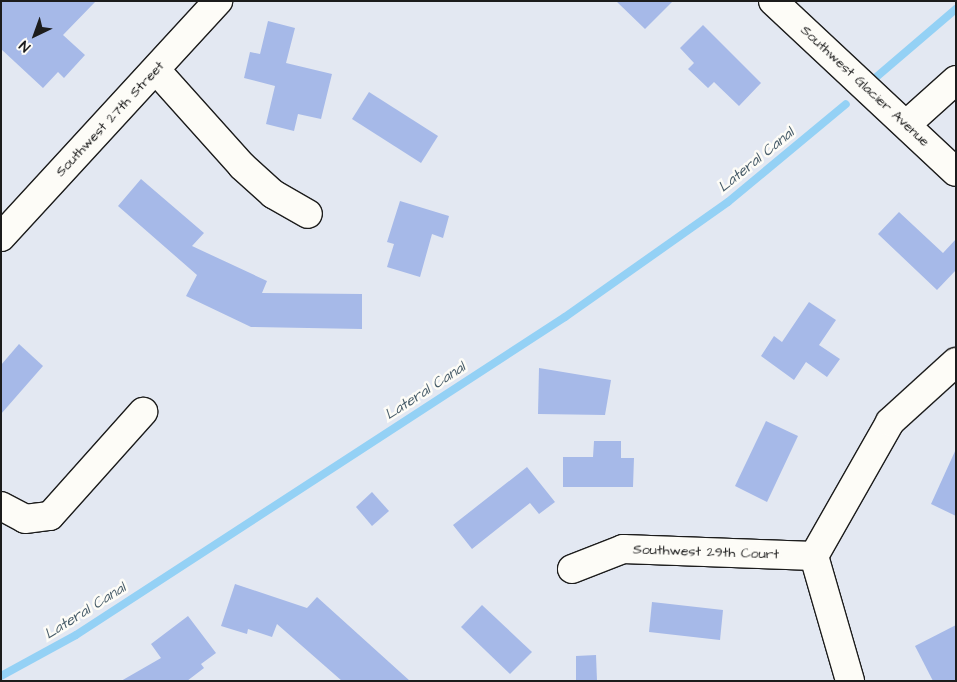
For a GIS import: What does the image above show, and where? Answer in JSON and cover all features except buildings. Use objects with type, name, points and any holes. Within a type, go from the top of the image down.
[{"type":"street","name":"Southwest 27th Street","points":[[1,237],[218,1]]},
{"type":"street","name":"Southwest Glacier Avenue","points":[[774,1],[956,172]]},
{"type":"street","points":[[156,70],[242,166],[273,194],[308,214]]},
{"type":"street","points":[[907,124],[956,80]]},
{"type":"street","points":[[850,681],[814,556],[890,422],[956,362]]},
{"type":"street","points":[[1,506],[25,519],[50,516],[143,412]]},
{"type":"street","name":"Southwest 29th Court","points":[[572,568],[623,549],[814,556]]},
{"type":"waterway","name":"Lateral Canal","points":[[874,79],[956,9]]},
{"type":"waterway","name":"Lateral Canal","points":[[1,676],[76,635],[565,317],[728,202],[846,104]]}]
